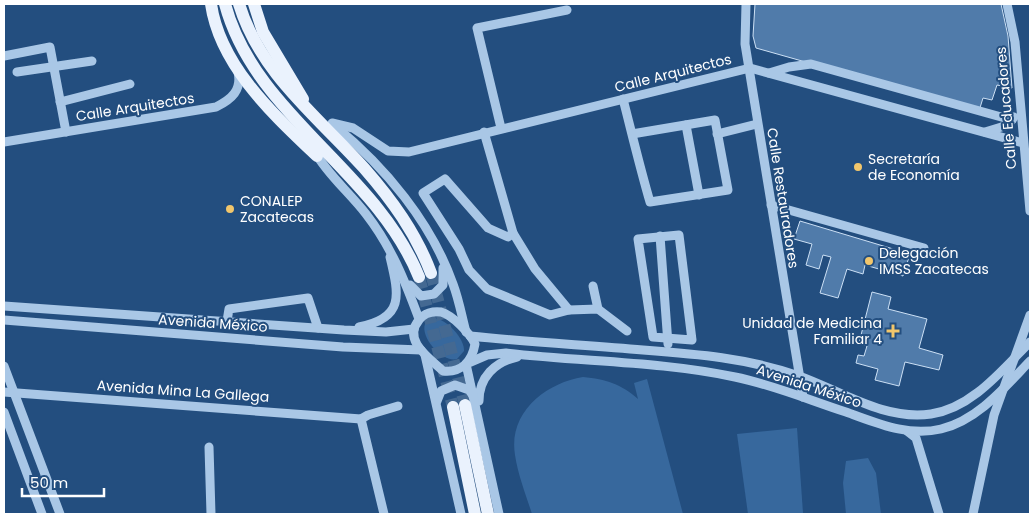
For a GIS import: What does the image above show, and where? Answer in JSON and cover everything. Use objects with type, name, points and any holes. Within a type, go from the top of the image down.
[{"type":"main road","points":[[211,4],[219,36],[235,64],[274,114],[317,156]]},
{"type":"main road","points":[[225,4],[233,29],[245,54],[269,89],[300,125],[371,198],[397,232],[425,275],[415,236],[363,167],[317,121],[270,67],[255,45],[239,4]]},
{"type":"main road","points":[[254,4],[263,32],[300,91],[308,111]]},
{"type":"main road","points":[[465,406],[475,514]]},
{"type":"main road","points":[[465,406],[488,514]]},
{"type":"street","name":"Calle Restauradores","points":[[746,4],[745,44],[803,397]]},
{"type":"street","name":"Calle Educadores","points":[[1007,4],[1010,10],[1014,42],[1030,211]]},
{"type":"street","points":[[501,128],[477,28],[567,10]]},
{"type":"street","points":[[4,56],[50,47],[66,132]]},
{"type":"street","points":[[17,72],[92,61]]},
{"type":"street","name":"Calle Arquitectos","points":[[4,142],[216,107],[228,100],[237,91],[239,84],[235,64]]},
{"type":"street","points":[[769,73],[789,67],[811,64],[1012,120]]},
{"type":"street","name":"Calle Arquitectos","points":[[317,121],[353,128],[388,151],[409,152],[750,68],[1023,143]]},
{"type":"street","points":[[60,102],[130,84]]},
{"type":"street","points":[[623,99],[632,134],[650,202],[728,190],[715,120],[632,134]]},
{"type":"street","points":[[984,133],[997,130],[1012,120],[1020,102]]},
{"type":"street","points":[[332,123],[368,155],[397,187],[415,211],[441,257],[453,284],[468,334]]},
{"type":"street","points":[[718,134],[757,124]]},
{"type":"street","points":[[300,125],[317,156],[365,213],[417,294],[428,296],[439,290],[445,279],[441,257]]},
{"type":"street","points":[[686,125],[699,195]]},
{"type":"street","points":[[484,132],[513,233],[536,269],[569,310]]},
{"type":"street","points":[[513,233],[508,237],[488,228],[445,179],[423,193],[459,250],[469,270],[488,289],[550,315],[569,310],[598,310],[627,331]]},
{"type":"street","points":[[771,205],[924,248]]},
{"type":"street","points":[[679,235],[692,340],[653,337],[638,239],[660,236],[679,235]]},
{"type":"street","points":[[660,236],[669,338],[667,352]]},
{"type":"street","points":[[344,330],[384,319],[395,306],[397,285],[388,247]]},
{"type":"street","points":[[401,270],[419,319]]},
{"type":"street","points":[[593,286],[598,310]]},
{"type":"street","points":[[227,320],[229,309],[308,298],[318,328]]},
{"type":"street","name":"Avenida México","points":[[4,306],[227,320],[344,330],[386,332],[414,329]]},
{"type":"street","points":[[428,313],[446,313],[468,334],[475,344],[472,357],[466,364],[455,370],[443,370],[415,344],[414,329],[419,319],[428,313]]},
{"type":"street","points":[[973,514],[1001,392],[1030,315]]},
{"type":"street","name":"Avenida México","points":[[4,320],[423,352]]},
{"type":"street","name":"Avenida México","points":[[468,334],[749,361],[799,376],[881,409],[902,415],[932,414],[960,406],[972,398],[1030,342]]},
{"type":"street","points":[[423,352],[437,402],[461,514]]},
{"type":"street","name":"Avenida México","points":[[466,364],[495,353],[696,371],[775,386],[888,427],[914,432],[941,429],[963,422],[1001,392],[1030,361]]},
{"type":"street","points":[[499,514],[480,421],[479,390],[485,377],[494,366],[507,359],[524,355]]},
{"type":"street","points":[[466,364],[465,406],[480,421]]},
{"type":"street","points":[[4,366],[8,392],[60,514]]},
{"type":"street","points":[[437,402],[441,391],[455,385],[469,390],[465,406]]},
{"type":"street","name":"Avenida Mina La Gallega","points":[[8,392],[361,419]]},
{"type":"street","points":[[384,514],[361,419],[368,414],[398,406]]},
{"type":"street","points":[[4,412],[42,514]]},
{"type":"street","points":[[907,430],[916,438],[939,514]]},
{"type":"street","points":[[209,447],[211,514]]},
{"type":"shaded area","points":[[433,318],[449,325],[458,335],[464,351],[457,359],[445,357],[429,342],[424,330],[425,324]]},
{"type":"shaded area","points":[[583,377],[613,383],[638,399],[634,383],[647,379],[683,514],[532,514],[515,455],[514,440],[517,426],[532,402],[543,393],[569,380]]},
{"type":"shaded area","points":[[797,428],[803,513],[748,514],[737,434]]},
{"type":"shaded area","points":[[868,458],[876,473],[881,514],[846,514],[843,483],[846,461]]},
{"type":"building","points":[[755,4],[1001,4],[1008,36],[1012,88],[997,85],[992,100],[983,98],[979,111],[756,48],[753,36]]},
{"type":"building","name":"Delegación IMSS Zacatecas","points":[[800,221],[910,254],[903,276],[865,265],[863,274],[847,269],[838,298],[820,293],[831,257],[823,255],[819,269],[806,265],[812,244],[794,239]]},
{"type":"building","name":"Unidad de Medicina Familiar 4","points":[[872,292],[891,297],[888,309],[927,319],[919,348],[943,355],[939,370],[905,362],[899,386],[875,380],[878,369],[856,363],[858,355],[864,356],[867,346],[859,343]]},
{"type":"tunnel","points":[[431,273],[465,405]]},
{"type":"tunnel","points":[[419,277],[453,407]]},
{"type":"place","name":"Secretaría de Economía","points":[[858,167]]},
{"type":"place","name":"CONALEP Zacatecas","points":[[230,209]]},
{"type":"place","name":"Delegación IMSS Zacatecas","points":[[869,261]]},
{"type":"place","name":"Unidad de Medicina Familiar 4","points":[[893,331]]}]
